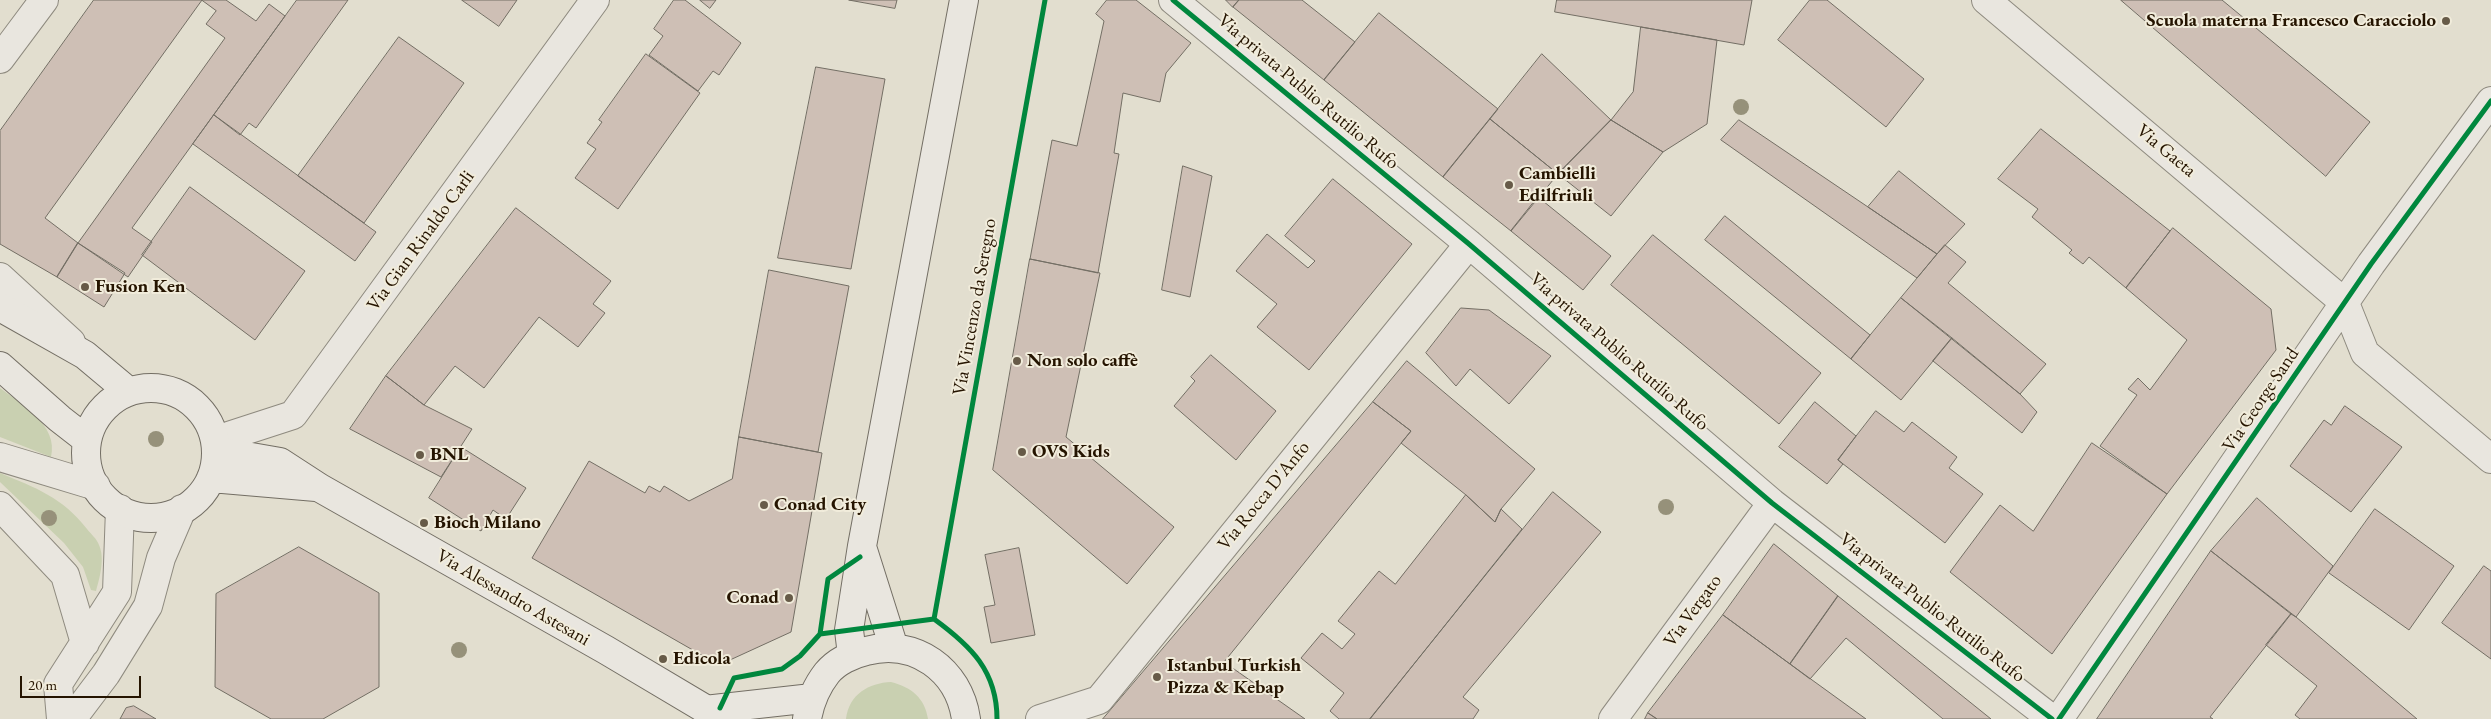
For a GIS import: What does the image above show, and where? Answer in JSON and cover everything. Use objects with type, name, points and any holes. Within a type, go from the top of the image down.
[{"type":"street","points":[[0,59],[44,0]]},
{"type":"street","name":"Via Gian Rinaldo Carli","points":[[216,445],[294,416],[595,0]]},
{"type":"street","points":[[852,655],[849,630],[862,546],[964,0]]},
{"type":"street","name":"Via privata Publio Rutilio Rufo","points":[[1173,0],[1469,244],[1772,503],[2052,719]]},
{"type":"street","name":"Via Gaeta","points":[[1986,0],[2345,303]]},
{"type":"street","name":"Via George Sand","points":[[2059,719],[2345,303],[2491,100]]},
{"type":"street","name":"Via Rocca D'Anfo","points":[[1040,719],[1099,700],[1469,244]]},
{"type":"street","points":[[0,277],[85,355],[128,391]]},
{"type":"street","points":[[2345,303],[2365,353],[2491,459]]},
{"type":"street","points":[[0,307],[85,355]]},
{"type":"street","points":[[0,366],[87,440]]},
{"type":"street","points":[[151,386],[170,391],[187,400],[204,416],[216,445],[211,478],[200,496],[172,514],[151,518],[120,509],[111,503],[96,486],[86,459],[87,440],[92,424],[101,410],[128,391],[151,386]]},
{"type":"street","name":"Via Alessandro Astesani","points":[[216,445],[280,462],[320,488],[606,650],[713,714],[809,709],[827,672],[852,655],[881,647],[922,654],[938,664],[953,682],[964,703],[966,719]]},
{"type":"street","points":[[0,457],[96,486]]},
{"type":"street","name":"Via Alessandro Astesani","points":[[211,478],[320,488]]},
{"type":"street","name":"Via Vergato","points":[[1613,719],[1772,503]]},
{"type":"street","points":[[0,506],[65,575],[86,643]]},
{"type":"street","points":[[61,719],[58,684],[117,592],[120,509]]},
{"type":"street","points":[[72,719],[106,674],[148,606],[161,558],[182,509]]},
{"type":"street","points":[[862,546],[894,648]]},
{"type":"green space","points":[[0,388],[27,408],[44,425],[52,446],[51,457],[0,437]]},
{"type":"green space","points":[[0,473],[48,495],[78,518],[98,543],[101,550],[102,562],[96,591],[91,590],[83,567],[64,543],[0,482]]},
{"type":"green space","points":[[891,682],[905,687],[916,694],[924,705],[928,719],[846,719],[851,703],[861,692],[875,685]]},
{"type":"building","points":[[94,0],[202,0],[45,218],[78,243],[57,277],[0,244],[0,131]]},
{"type":"building","points":[[202,0],[226,0],[256,21],[269,4],[285,16],[132,228],[152,242],[128,277],[78,243],[225,38],[206,24],[216,11]]},
{"type":"building","points":[[297,0],[348,0],[256,128],[249,123],[240,135],[214,115]]},
{"type":"building","points":[[462,0],[517,0],[499,26]]},
{"type":"building","points":[[674,0],[685,0],[741,43],[719,75],[713,71],[698,91],[649,55],[663,36],[654,29]]},
{"type":"building","points":[[700,0],[716,0],[710,8]]},
{"type":"building","points":[[849,0],[897,0],[895,8]]},
{"type":"building","points":[[1107,0],[1136,0],[1191,43],[1166,73],[1160,102],[1123,93],[1114,153],[1119,154],[1098,273],[1030,259],[1052,140],[1077,146],[1104,21],[1096,14]]},
{"type":"building","points":[[1226,0],[1239,0],[1233,7]]},
{"type":"building","points":[[1239,0],[1302,0],[1355,42],[1324,80],[1233,7]]},
{"type":"building","points":[[1557,0],[1752,0],[1744,45],[1555,12]]},
{"type":"building","points":[[1810,0],[1827,0],[1924,79],[1886,127],[1778,40]]},
{"type":"building","points":[[2121,0],[2222,0],[2370,122],[2326,176]]},
{"type":"building","points":[[1379,13],[1498,109],[1443,177],[1324,80]]},
{"type":"building","points":[[1641,27],[1717,40],[1707,124],[1663,152],[1611,120],[1633,92]]},
{"type":"building","points":[[399,37],[464,83],[364,223],[298,176]]},
{"type":"building","points":[[646,54],[700,93],[618,209],[575,178],[596,149],[587,143],[602,122],[599,120]]},
{"type":"building","points":[[1542,54],[1611,120],[1558,174],[1490,119]]},
{"type":"building","points":[[816,67],[885,79],[851,269],[778,258]]},
{"type":"building","points":[[214,115],[376,232],[355,261],[193,144]]},
{"type":"building","points":[[1490,119],[1558,174],[1511,231],[1443,177]]},
{"type":"building","points":[[1611,120],[1663,152],[1611,216],[1558,174]]},
{"type":"building","points":[[1739,120],[1937,254],[1917,278],[1721,140]]},
{"type":"building","points":[[2041,129],[2170,231],[2126,288],[2089,257],[2083,264],[2069,253],[2072,250],[2032,217],[2038,209],[1998,179]]},
{"type":"building","points":[[1183,166],[1212,176],[1190,297],[1162,290]]},
{"type":"building","points":[[1899,171],[1965,224],[1937,254],[1868,207]]},
{"type":"building","points":[[1333,179],[1412,244],[1309,370],[1257,327],[1277,304],[1236,271],[1267,234],[1308,268],[1315,261],[1285,236]]},
{"type":"building","points":[[190,187],[305,271],[255,340],[142,255]]},
{"type":"building","points":[[1538,197],[1611,256],[1583,290],[1511,231]]},
{"type":"building","points":[[516,208],[611,281],[593,304],[605,313],[578,347],[539,317],[484,388],[455,366],[424,405],[386,376]]},
{"type":"building","points":[[1725,216],[1870,335],[1851,359],[1705,240]]},
{"type":"building","points":[[2173,228],[2271,309],[2276,350],[2167,494],[2100,446],[2137,395],[2128,389],[2138,378],[2150,390],[2187,340],[2126,288]]},
{"type":"building","points":[[1653,235],[1821,373],[1779,424],[1611,285]]},
{"type":"building","points":[[78,243],[125,273],[104,307],[57,277]]},
{"type":"building","points":[[1945,245],[1966,262],[1948,283],[2046,364],[2020,394],[1901,298]]},
{"type":"building","points":[[1030,259],[1100,273],[1066,437],[1174,527],[1127,584],[993,470]]},
{"type":"building","points":[[769,270],[849,286],[818,452],[739,437]]},
{"type":"building","points":[[1901,298],[1952,338],[1901,400],[1851,359]]},
{"type":"building","points":[[1461,308],[1489,310],[1551,356],[1509,404],[1470,369],[1456,386],[1426,353]]},
{"type":"building","points":[[1952,338],[2020,394],[2037,412],[2022,433],[1933,361]]},
{"type":"building","points":[[1211,355],[1276,411],[1236,460],[1174,406],[1195,381],[1191,377]]},
{"type":"building","points":[[1407,361],[1535,469],[1501,509],[1495,522],[1466,495],[1401,443],[1411,431],[1373,402]]},
{"type":"building","points":[[386,376],[424,405],[472,429],[441,477],[350,429]]},
{"type":"building","points":[[1373,402],[1411,431],[1224,662],[1305,719],[1103,719]]},
{"type":"building","points":[[1815,402],[1856,436],[1838,460],[1843,464],[1827,484],[1779,447]]},
{"type":"building","points":[[2345,406],[2402,447],[2351,512],[2290,466],[2324,420],[2331,425]]},
{"type":"building","points":[[1876,411],[1904,432],[1912,422],[1957,457],[1949,468],[1983,494],[1945,543],[1838,460]]},
{"type":"building","points":[[739,437],[822,453],[791,632],[719,665],[532,558],[589,461],[645,493],[649,486],[660,492],[664,486],[689,501],[732,479]]},
{"type":"building","points":[[2092,443],[2167,494],[2052,654],[1950,572],[2000,505],[2033,531]]},
{"type":"building","points":[[461,447],[526,488],[506,519],[493,510],[481,531],[429,498]]},
{"type":"building","points":[[1553,492],[1601,532],[1463,697],[1479,710],[1473,719],[1370,719]]},
{"type":"building","points":[[1466,495],[1495,522],[1501,509],[1522,529],[1370,719],[1339,719],[1330,711],[1344,693],[1301,658],[1322,633],[1342,649],[1355,634],[1338,621],[1379,571],[1395,584]]},
{"type":"building","points":[[2257,498],[2333,566],[2296,617],[2211,551]]},
{"type":"building","points":[[2375,509],[2454,566],[2409,630],[2329,573]]},
{"type":"building","points":[[1774,544],[1838,596],[1790,664],[1723,615]]},
{"type":"building","points":[[299,547],[379,593],[379,687],[323,719],[271,719],[215,687],[216,594]]},
{"type":"building","points":[[1019,548],[1035,635],[991,643],[984,607],[995,605],[985,555]]},
{"type":"building","points":[[2211,551],[2291,614],[2210,717],[2213,719],[2097,719]]},
{"type":"building","points":[[2484,566],[2491,571],[2491,659],[2442,623]]},
{"type":"building","points":[[1838,596],[1991,719],[1943,719],[1846,638],[1810,679],[1790,664]]},
{"type":"building","points":[[2291,614],[2417,719],[2300,719],[2295,715],[2317,686],[2266,645]]},
{"type":"building","points":[[1723,615],[1866,719],[1657,719],[1648,713]]},
{"type":"building","points":[[134,706],[156,719],[120,719],[126,708]]},
{"type":"building","points":[[1648,713],[1657,719],[1645,719]]},
{"type":"cycle path","name":"Via Vincenzo da Seregno","points":[[934,619],[1045,0]]},
{"type":"cycle path","points":[[1173,0],[1469,244],[1772,503],[2052,719]]},
{"type":"cycle path","points":[[2059,719],[2371,264],[2491,101]]},
{"type":"cycle path","points":[[720,708],[734,678],[782,669],[800,656],[820,634],[828,579],[860,557]]},
{"type":"cycle path","points":[[820,634],[934,619],[970,650],[987,673],[996,702],[997,719]]},
{"type":"place","name":"Scuola materna Francesco Caracciolo","points":[[2446,21]]},
{"type":"place","name":"Cambielli Edilfriuli","points":[[1509,185]]},
{"type":"place","name":"Fusion Ken","points":[[85,287]]},
{"type":"place","name":"Non solo caffè","points":[[1017,361]]},
{"type":"place","name":"OVS Kids","points":[[1022,452]]},
{"type":"place","name":"BNL","points":[[420,455]]},
{"type":"place","name":"Conad City","points":[[764,505]]},
{"type":"place","name":"Bioch Milano","points":[[424,523]]},
{"type":"place","name":"Conad","points":[[789,598]]},
{"type":"place","name":"Edicola","points":[[663,659]]},
{"type":"place","name":"Istanbul Turkish Pizza & Kebap","points":[[1157,677]]}]
